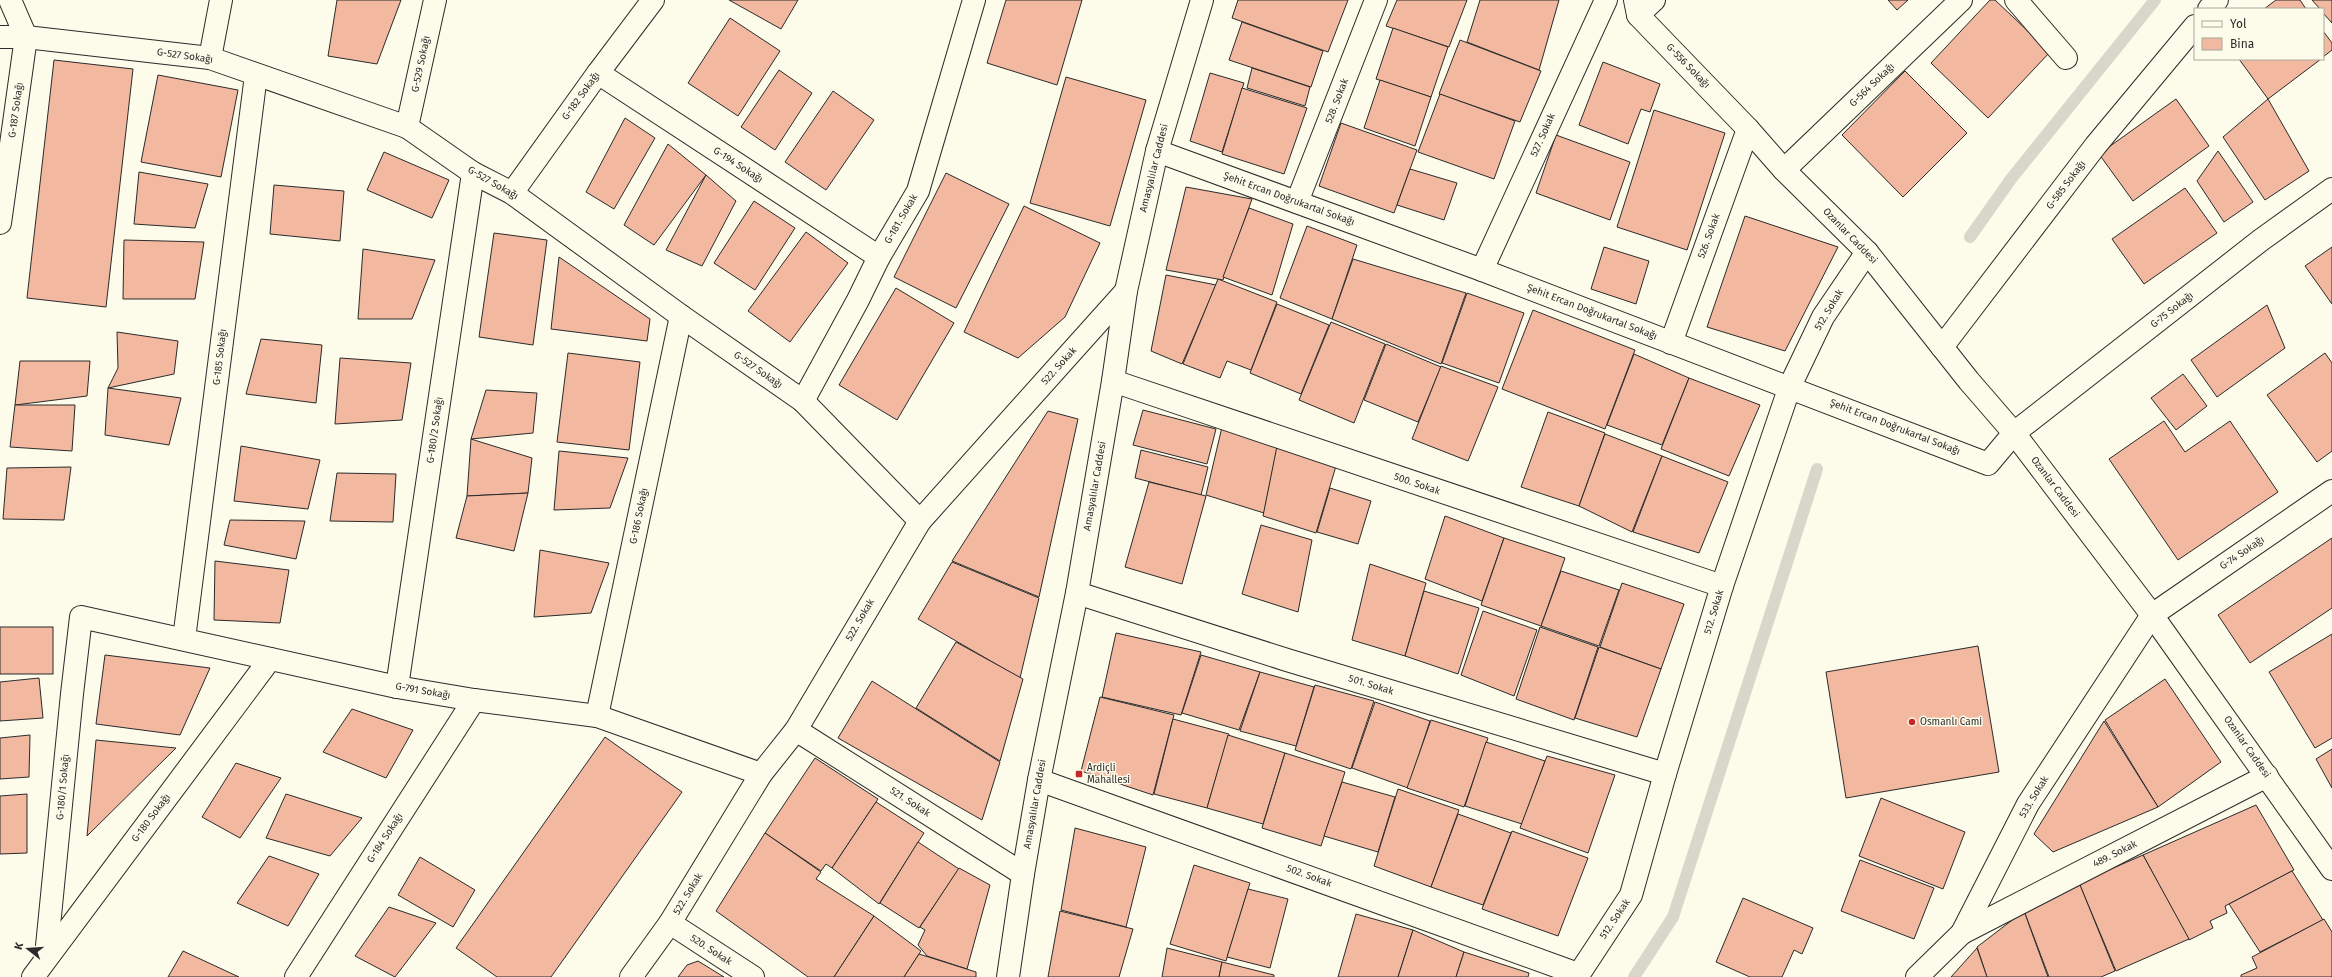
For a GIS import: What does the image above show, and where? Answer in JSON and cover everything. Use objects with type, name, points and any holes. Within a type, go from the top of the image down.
[{"type":"street","points":[[10,0],[26,37]]},
{"type":"street","points":[[210,58],[221,0]]},
{"type":"street","name":"G-529 Sokağı","points":[[407,128],[435,0]]},
{"type":"street","name":"G-182 Sokağı","points":[[512,193],[598,72],[653,0]]},
{"type":"street","name":"G-181. Sokak","points":[[803,401],[858,300],[879,257],[918,191],[974,0]]},
{"type":"street","name":"Amasyalılar Caddesi","points":[[1008,977],[1039,780],[1077,593],[1113,381],[1126,291],[1157,151],[1202,0]]},
{"type":"street","name":"528. Sokak","points":[[1297,202],[1376,0]]},
{"type":"street","name":"527. Sokak","points":[[1482,270],[1606,0]]},
{"type":"street","points":[[1636,8],[1654,0]]},
{"type":"street","name":"G-564 Sokağı","points":[[1784,170],[1960,0]]},
{"type":"street","points":[[2016,0],[2066,58]]},
{"type":"street","points":[[2210,8],[2217,0]]},
{"type":"street","name":"G-556 Sokağı","points":[[1636,8],[1748,128]]},
{"type":"street","name":"G-585 Sokağı","points":[[1942,347],[2096,145],[2194,27]]},
{"type":"street","name":"G-527 Sokağı","points":[[0,37],[26,37],[210,58],[407,128],[473,173],[512,193],[681,316],[803,401],[920,521]]},
{"type":"street","name":"G-187 Sokağı","points":[[0,223],[26,37]]},
{"type":"street","name":"G-194 Sokağı","points":[[598,72],[879,257]]},
{"type":"street","name":"G-185 Sokağı","points":[[184,639],[256,74]]},
{"type":"street","name":"Ozanlar Caddesi","points":[[1748,128],[1784,170],[1867,252],[1942,347],[2014,433],[2152,615],[2332,869]]},
{"type":"street","name":"526. Sokak","points":[[1671,343],[1748,128]]},
{"type":"street","name":"Şehit Ercan Doğrukartal Sokağı","points":[[1157,151],[1482,270],[1671,343],[1790,386],[1988,464],[2014,433]]},
{"type":"street","name":"G-180/2 Sokağı","points":[[397,687],[473,173]]},
{"type":"street","name":"G-75 Sokağı","points":[[2014,433],[2261,240],[2332,189]]},
{"type":"street","name":"512. Sokak","points":[[1577,976],[1632,896],[1665,774],[1722,586],[1790,386],[1823,318],[1867,252]]},
{"type":"street","name":"522. Sokak","points":[[632,977],[670,924],[761,774],[796,730],[920,521],[1126,291]]},
{"type":"street","name":"G-186 Sokağı","points":[[597,716],[681,316]]},
{"type":"street","name":"500. Sokak","points":[[1113,381],[1722,586]]},
{"type":"street","name":"G-74 Sokağı","points":[[2152,615],[2332,491]]},
{"type":"street","name":"501. Sokak","points":[[1077,593],[1287,660],[1665,774]]},
{"type":"street","name":"533. Sokak","points":[[1917,977],[1962,933],[2028,804],[2152,615]]},
{"type":"street","name":"G-791 Sokağı","points":[[81,618],[184,639],[397,687],[474,700],[597,716],[761,774]]},
{"type":"street","name":"G-180/1 Sokağı","points":[[46,956],[81,618]]},
{"type":"street","name":"G-180 Sokağı","points":[[33,977],[46,956],[270,659]]},
{"type":"street","name":"G-184 Sokağı","points":[[296,977],[474,700]]},
{"type":"street","name":"521. Sokak","points":[[796,730],[1023,874]]},
{"type":"street","name":"489. Sokak","points":[[1962,933],[2267,776]]},
{"type":"street","name":"502. Sokak","points":[[1039,780],[1577,976]]},
{"type":"street","name":"520. Sokak","points":[[670,924],[753,977]]},
{"type":"building","points":[[337,0],[401,0],[377,64],[328,56]]},
{"type":"building","points":[[729,0],[798,0],[781,29]]},
{"type":"building","points":[[1006,0],[1082,0],[1057,85],[987,63]]},
{"type":"building","points":[[1238,0],[1348,0],[1328,52],[1232,18]]},
{"type":"building","points":[[1397,0],[1467,0],[1449,47],[1386,26]]},
{"type":"building","points":[[1480,0],[1559,0],[1539,70],[1467,42]]},
{"type":"building","points":[[1888,0],[1908,0],[1897,10]]},
{"type":"building","points":[[1990,0],[1995,0],[2050,52],[1988,118],[1931,63]]},
{"type":"building","points":[[2276,0],[2300,0],[2305,8],[2265,8]]},
{"type":"building","points":[[2312,0],[2332,0],[2332,23],[2324,14],[2324,8],[2319,8]]},
{"type":"building","points":[[730,18],[780,51],[738,116],[688,83]]},
{"type":"building","points":[[1242,22],[1323,51],[1311,87],[1229,60]]},
{"type":"building","points":[[1393,28],[1448,47],[1431,97],[1376,79]]},
{"type":"building","points":[[2324,32],[2332,43],[2332,50],[2324,56]]},
{"type":"building","points":[[1460,40],[1541,71],[1520,122],[1439,94]]},
{"type":"building","points":[[54,60],[133,69],[106,307],[27,298]]},
{"type":"building","points":[[2240,60],[2320,60],[2268,99]]},
{"type":"building","points":[[1603,62],[1660,84],[1650,112],[1641,109],[1628,144],[1579,125]]},
{"type":"building","points":[[1252,68],[1310,87],[1305,106],[1247,88]]},
{"type":"building","points":[[779,70],[812,93],[775,150],[741,127]]},
{"type":"building","points":[[1905,71],[1967,133],[1903,197],[1842,135]]},
{"type":"building","points":[[1210,73],[1244,83],[1222,152],[1190,141]]},
{"type":"building","points":[[158,75],[238,90],[221,177],[141,162]]},
{"type":"building","points":[[1066,77],[1146,100],[1110,226],[1030,203]]},
{"type":"building","points":[[1380,80],[1431,97],[1415,146],[1364,128]]},
{"type":"building","points":[[1242,88],[1307,108],[1284,174],[1222,154]]},
{"type":"building","points":[[833,91],[874,120],[826,190],[785,162]]},
{"type":"building","points":[[1440,94],[1515,121],[1494,179],[1418,152]]},
{"type":"building","points":[[2176,99],[2209,146],[2133,201],[2099,154]]},
{"type":"building","points":[[2268,99],[2309,171],[2265,200],[2223,137]]},
{"type":"building","points":[[1654,110],[1725,133],[1687,250],[1617,227]]},
{"type":"building","points":[[625,118],[655,138],[614,209],[586,192]]},
{"type":"building","points":[[1341,123],[1417,150],[1394,213],[1319,186]]},
{"type":"building","points":[[1556,135],[1630,162],[1610,220],[1536,193]]},
{"type":"building","points":[[668,144],[706,175],[654,245],[624,225]]},
{"type":"building","points":[[2218,151],[2253,202],[2224,222],[2197,181]]},
{"type":"building","points":[[384,152],[449,180],[432,218],[367,190]]},
{"type":"building","points":[[1410,169],[1457,183],[1444,220],[1397,205]]},
{"type":"building","points":[[139,172],[208,184],[195,228],[134,224]]},
{"type":"building","points":[[946,173],[1009,204],[956,308],[894,277]]},
{"type":"building","points":[[706,175],[736,201],[702,266],[666,250]]},
{"type":"building","points":[[274,185],[344,191],[340,241],[270,234]]},
{"type":"building","points":[[1186,187],[1252,199],[1223,280],[1166,270]]},
{"type":"building","points":[[2185,188],[2217,233],[2144,284],[2112,239]]},
{"type":"building","points":[[754,201],[795,228],[755,290],[714,263]]},
{"type":"building","points":[[1024,206],[1100,243],[1065,317],[1018,358],[964,332]]},
{"type":"building","points":[[1249,208],[1293,224],[1272,295],[1223,277]]},
{"type":"building","points":[[1745,216],[1838,247],[1785,351],[1707,327]]},
{"type":"building","points":[[1307,226],[1357,245],[1332,319],[1280,298]]},
{"type":"building","points":[[806,232],[848,263],[790,342],[748,311]]},
{"type":"building","points":[[494,233],[547,240],[533,345],[479,337]]},
{"type":"building","points":[[124,240],[204,242],[195,299],[123,299]]},
{"type":"building","points":[[1604,247],[1649,261],[1636,304],[1591,289]]},
{"type":"building","points":[[2332,247],[2332,304],[2305,266]]},
{"type":"building","points":[[363,249],[435,260],[412,319],[358,319]]},
{"type":"building","points":[[559,257],[650,319],[647,341],[551,329]]},
{"type":"building","points":[[1353,259],[1466,293],[1441,364],[1332,319]]},
{"type":"building","points":[[1166,275],[1216,285],[1182,364],[1151,351]]},
{"type":"building","points":[[1218,279],[1277,302],[1251,370],[1227,361],[1220,378],[1183,364]]},
{"type":"building","points":[[896,288],[954,323],[897,420],[839,385]]},
{"type":"building","points":[[1467,293],[1524,313],[1499,383],[1442,363]]},
{"type":"building","points":[[1277,304],[1329,325],[1301,394],[1250,373]]},
{"type":"building","points":[[2267,305],[2285,348],[2217,397],[2191,360]]},
{"type":"building","points":[[1533,310],[1635,350],[1605,429],[1502,389]]},
{"type":"building","points":[[1331,322],[1385,344],[1354,423],[1299,400]]},
{"type":"building","points":[[117,332],[178,341],[174,374],[108,388],[118,368]]},
{"type":"building","points":[[261,339],[322,345],[316,403],[246,394]]},
{"type":"building","points":[[1386,344],[1441,367],[1418,422],[1364,400]]},
{"type":"building","points":[[568,353],[640,362],[629,450],[557,442]]},
{"type":"building","points":[[2325,353],[2332,363],[2332,451],[2317,462],[2267,395]]},
{"type":"building","points":[[1634,354],[1689,378],[1662,445],[1607,425]]},
{"type":"building","points":[[340,358],[411,363],[402,420],[335,424]]},
{"type":"building","points":[[20,361],[90,361],[87,396],[15,405]]},
{"type":"building","points":[[1441,366],[1498,387],[1468,461],[1412,439]]},
{"type":"building","points":[[2183,374],[2207,406],[2176,430],[2151,398]]},
{"type":"building","points":[[1689,378],[1760,405],[1729,476],[1661,449]]},
{"type":"building","points":[[108,388],[181,398],[169,445],[105,435]]},
{"type":"building","points":[[486,390],[537,393],[533,433],[471,439]]},
{"type":"building","points":[[15,405],[75,405],[72,451],[10,447]]},
{"type":"building","points":[[1143,410],[1216,429],[1207,464],[1133,445]]},
{"type":"building","points":[[1048,411],[1078,419],[1039,597],[952,561]]},
{"type":"building","points":[[1548,412],[1605,433],[1579,506],[1521,487]]},
{"type":"building","points":[[2164,421],[2185,452],[2230,421],[2278,492],[2178,560],[2109,459]]},
{"type":"building","points":[[1222,427],[1279,440],[1264,513],[1206,495]]},
{"type":"building","points":[[1605,434],[1662,456],[1632,532],[1579,506]]},
{"type":"building","points":[[471,439],[532,458],[528,493],[467,496]]},
{"type":"building","points":[[241,446],[320,460],[308,509],[234,501]]},
{"type":"building","points":[[1277,446],[1336,466],[1316,533],[1263,516]]},
{"type":"building","points":[[1141,450],[1208,467],[1201,495],[1135,478]]},
{"type":"building","points":[[559,451],[628,458],[610,508],[554,510]]},
{"type":"building","points":[[1662,456],[1728,482],[1699,553],[1633,532]]},
{"type":"building","points":[[71,467],[64,520],[3,519],[7,468]]},
{"type":"building","points":[[337,473],[396,474],[393,522],[330,521]]},
{"type":"building","points":[[1149,482],[1206,496],[1182,584],[1125,567]]},
{"type":"building","points":[[1330,488],[1371,501],[1358,544],[1317,532]]},
{"type":"building","points":[[528,493],[514,551],[456,538],[467,496]]},
{"type":"building","points":[[1445,516],[1504,538],[1482,601],[1425,579]]},
{"type":"building","points":[[230,520],[305,521],[296,559],[224,545]]},
{"type":"building","points":[[1261,525],[1312,540],[1298,612],[1242,594]]},
{"type":"building","points":[[1504,538],[1565,558],[1541,626],[1481,605]]},
{"type":"building","points":[[2332,538],[2332,608],[2250,663],[2218,615]]},
{"type":"building","points":[[540,550],[609,563],[591,613],[534,617]]},
{"type":"building","points":[[215,561],[289,570],[280,623],[214,620]]},
{"type":"building","points":[[952,562],[1039,598],[1020,678],[918,619]]},
{"type":"building","points":[[1370,564],[1426,583],[1405,656],[1352,640]]},
{"type":"building","points":[[1561,571],[1619,590],[1599,646],[1541,626]]},
{"type":"building","points":[[1622,583],[1684,604],[1661,669],[1600,647]]},
{"type":"building","points":[[1424,591],[1479,608],[1458,674],[1405,656]]},
{"type":"building","points":[[1483,611],[1537,630],[1514,696],[1461,675]]},
{"type":"building","points":[[0,627],[53,627],[53,674],[0,674]]},
{"type":"building","points":[[1540,627],[1598,647],[1574,720],[1516,699]]},
{"type":"building","points":[[1116,633],[1201,652],[1181,715],[1102,697]]},
{"type":"building","points":[[2332,634],[2332,738],[2315,748],[2269,672]]},
{"type":"building","points":[[956,642],[1023,679],[1000,761],[916,708]]},
{"type":"building","name":"Osmanlı Cami","points":[[1978,646],[1999,772],[1846,798],[1826,672]]},
{"type":"building","points":[[1599,647],[1661,669],[1637,737],[1575,718]]},
{"type":"building","points":[[105,655],[210,668],[180,735],[96,724]]},
{"type":"building","points":[[1201,655],[1260,672],[1239,730],[1182,713]]},
{"type":"building","points":[[1260,672],[1314,687],[1296,746],[1240,731]]},
{"type":"building","points":[[39,678],[43,718],[0,721],[0,682]]},
{"type":"building","points":[[2165,679],[2221,762],[2158,807],[2105,720]]},
{"type":"building","points":[[872,681],[1000,762],[982,820],[838,738]]},
{"type":"building","points":[[1315,685],[1374,701],[1351,769],[1295,750]]},
{"type":"building","points":[[1100,697],[1174,715],[1153,795],[1081,771]]},
{"type":"building","points":[[1375,702],[1430,721],[1408,788],[1352,768]]},
{"type":"building","points":[[352,709],[413,730],[386,778],[323,752]]},
{"type":"building","points":[[1173,719],[1229,734],[1207,808],[1154,794]]},
{"type":"building","points":[[1431,720],[1488,738],[1464,807],[1407,788]]},
{"type":"building","points":[[2104,721],[2158,807],[2053,852],[2034,834]]},
{"type":"building","points":[[30,735],[29,777],[0,779],[0,738]]},
{"type":"building","points":[[1228,735],[1285,753],[1263,824],[1207,808]]},
{"type":"building","points":[[605,737],[682,792],[551,977],[497,977],[456,948]]},
{"type":"building","points":[[96,740],[176,748],[87,836]]},
{"type":"building","points":[[1486,742],[1545,761],[1522,824],[1465,806]]},
{"type":"building","points":[[2332,749],[2332,788],[2316,759]]},
{"type":"building","points":[[1285,753],[1345,772],[1321,846],[1262,828]]},
{"type":"building","points":[[1547,756],[1615,775],[1588,853],[1520,828]]},
{"type":"building","points":[[815,758],[878,799],[832,868],[826,864],[821,871],[765,833]]},
{"type":"building","points":[[236,763],[281,778],[240,838],[202,817]]},
{"type":"building","points":[[1342,782],[1395,797],[1378,852],[1324,836]]},
{"type":"building","points":[[1398,789],[1459,810],[1431,887],[1374,866]]},
{"type":"building","points":[[27,794],[27,853],[0,854],[0,796]]},
{"type":"building","points":[[286,794],[362,818],[330,856],[266,838]]},
{"type":"building","points":[[1881,798],[1965,832],[1943,889],[1859,856]]},
{"type":"building","points":[[876,802],[924,833],[879,904],[832,868]]},
{"type":"building","points":[[2256,805],[2294,870],[2225,906],[2227,913],[2210,921],[2213,928],[2189,940],[2143,855]]},
{"type":"building","points":[[1458,814],[1511,833],[1483,905],[1431,887]]},
{"type":"building","points":[[1075,828],[1146,847],[1126,927],[1061,910]]},
{"type":"building","points":[[1512,831],[1588,858],[1558,936],[1482,909]]},
{"type":"building","points":[[765,833],[821,872],[816,879],[874,916],[834,977],[808,977],[716,911]]},
{"type":"building","points":[[918,842],[959,869],[919,928],[880,903]]},
{"type":"building","points":[[2143,855],[2189,939],[2116,971],[2079,883]]},
{"type":"building","points":[[269,856],[319,874],[288,926],[237,903]]},
{"type":"building","points":[[420,857],[475,890],[453,927],[398,895]]},
{"type":"building","points":[[1860,860],[1934,888],[1914,939],[1841,911]]},
{"type":"building","points":[[1194,865],[1250,883],[1226,961],[1170,944]]},
{"type":"building","points":[[959,868],[990,885],[967,969],[927,956],[918,945],[925,930],[920,927]]},
{"type":"building","points":[[2292,871],[2323,920],[2260,952],[2229,904]]},
{"type":"building","points":[[2080,885],[2115,971],[2101,977],[2049,977],[2024,911]]},
{"type":"building","points":[[1248,889],[1288,899],[1270,968],[1227,957]]},
{"type":"building","points":[[1743,898],[1813,928],[1802,954],[1794,950],[1782,977],[1750,977],[1716,962]]},
{"type":"building","points":[[389,907],[436,923],[395,977],[355,956]]},
{"type":"building","points":[[1060,911],[1133,929],[1119,977],[1048,977]]},
{"type":"building","points":[[2024,911],[2048,977],[1987,977],[1977,947]]},
{"type":"building","points":[[1356,914],[1413,930],[1398,977],[1338,977]]},
{"type":"building","points":[[874,916],[921,951],[904,977],[834,977]]},
{"type":"building","points":[[2324,919],[2332,932],[2332,977],[2241,977],[2241,975],[2257,968],[2252,957]]},
{"type":"building","points":[[1413,930],[1464,952],[1456,977],[1398,977]]},
{"type":"building","points":[[1167,948],[1222,962],[1219,977],[1162,977]]},
{"type":"building","points":[[1977,948],[1987,977],[1951,977]]},
{"type":"building","points":[[183,951],[239,977],[168,977]]},
{"type":"building","points":[[1464,952],[1529,973],[1528,977],[1456,977]]},
{"type":"building","points":[[919,954],[976,972],[976,977],[904,977]]},
{"type":"building","points":[[698,961],[724,977],[678,977],[687,965]]},
{"type":"building","points":[[1222,962],[1274,975],[1274,977],[1219,977]]},
{"type":"waterway","points":[[1970,237],[2011,179],[2155,0]]},
{"type":"waterway","points":[[1634,977],[1673,917],[1817,469]]},
{"type":"place","name":"Osmanlı Cami","points":[[1912,722]]},
{"type":"place","name":"Ardiçli Mahallesi","points":[[1079,774]]}]
